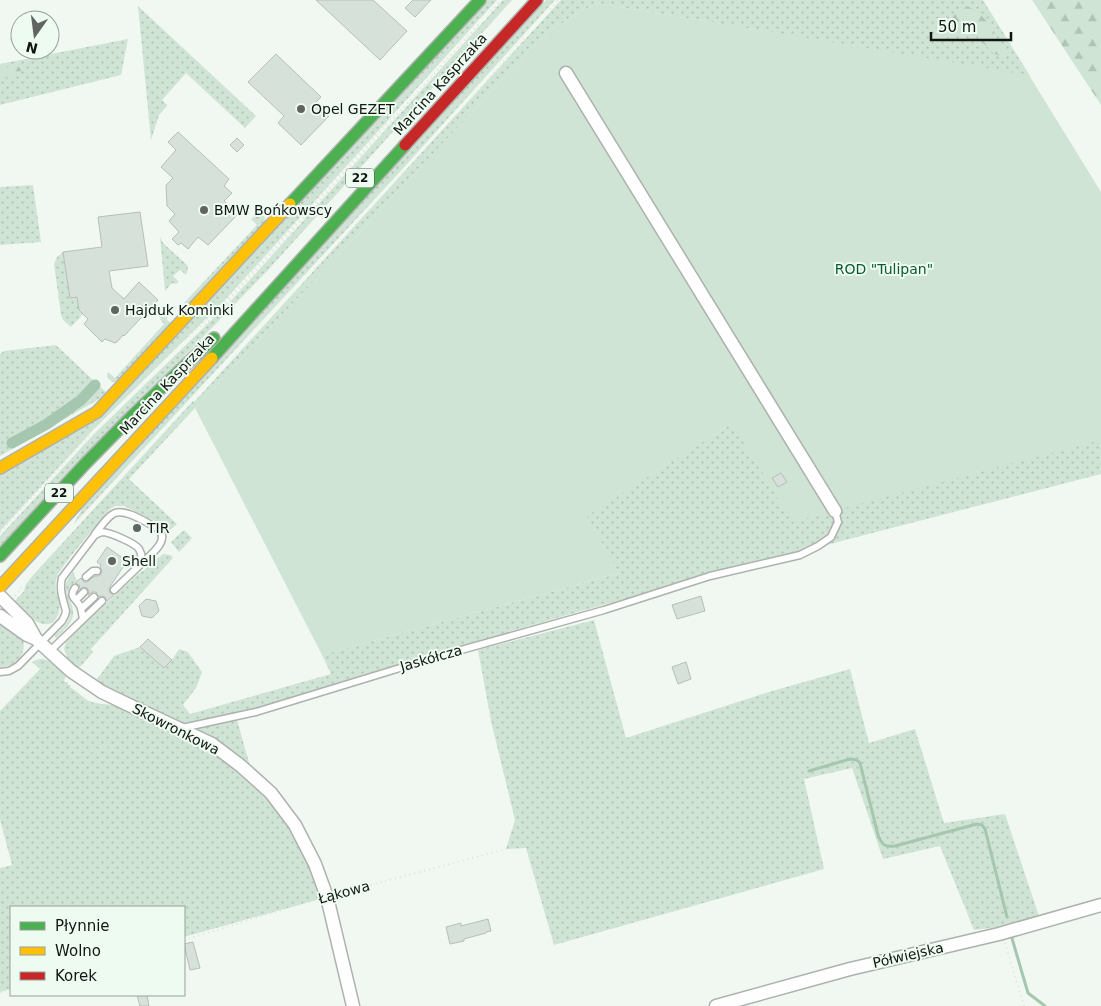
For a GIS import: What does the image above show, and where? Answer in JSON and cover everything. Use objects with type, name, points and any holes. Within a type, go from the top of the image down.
[{"type":"main road","name":"Marcina Kasprzaka","points":[[0,468],[97,412],[480,0]]},
{"type":"main road","name":"Marcina Kasprzaka","points":[[0,587],[537,0]]},
{"type":"main road","name":"Marcina Kasprzaka","points":[[244,306],[442,88]]},
{"type":"main road","name":"Marcina Kasprzaka","points":[[0,556],[132,416],[225,326]]},
{"type":"street","points":[[566,73],[834,508]]},
{"type":"street","name":"Skowronkowa","points":[[0,596],[27,623],[42,644],[71,671],[102,692],[212,744],[241,766],[272,794],[295,825],[315,864],[327,897],[353,1006]]},
{"type":"street","name":"Skowronkowa","points":[[0,616],[42,644]]},
{"type":"street","name":"Półwiejska","points":[[716,1006],[850,969],[1003,933],[1101,905]]},
{"type":"lane","name":"Jaskółcza","points":[[180,728],[256,712],[436,657],[604,610],[710,576],[800,555],[818,546],[831,536],[838,522],[834,508]]},
{"type":"lane","points":[[0,672],[9,672],[18,666],[60,624],[66,611],[60,587],[62,578],[111,515],[116,512],[124,512],[161,531],[162,542],[114,590]]},
{"type":"lane","points":[[94,536],[102,532],[108,533],[137,547],[141,553],[140,565]]},
{"type":"lane","points":[[86,577],[93,571],[97,571]]},
{"type":"lane","points":[[114,580],[123,582]]},
{"type":"lane","points":[[75,588],[72,595],[79,604],[83,619]]},
{"type":"lane","points":[[76,600],[84,592]]},
{"type":"lane","points":[[81,610],[94,597]]},
{"type":"lane","points":[[42,644],[83,619],[102,601]]},
{"type":"path","points":[[490,12],[501,0]]},
{"type":"path","points":[[189,341],[227,303],[484,18]]},
{"type":"path","points":[[448,146],[566,73],[612,48],[993,114],[1101,292]]},
{"type":"path","points":[[303,533],[422,463],[330,317],[734,69]]},
{"type":"path","points":[[264,459],[789,135]]},
{"type":"path","points":[[237,406],[342,610],[1035,183]]},
{"type":"path","points":[[788,434],[1079,256]]},
{"type":"path","points":[[834,508],[1101,344]]},
{"type":"path","points":[[1034,385],[1051,411],[1101,397]]},
{"type":"path","points":[[0,534],[94,433]]},
{"type":"path","points":[[528,495],[576,576]]},
{"type":"path","points":[[460,537],[496,594]]},
{"type":"path","points":[[0,776],[163,733]]},
{"type":"path","name":"Łąkowa","points":[[185,940],[327,897],[506,849]]},
{"type":"path","points":[[1003,933],[1024,1006]]},
{"type":"green space","points":[[484,0],[497,0],[224,301],[93,430],[0,531],[0,475],[94,420]]},
{"type":"green space","points":[[503,0],[512,0],[269,269],[0,546],[0,536],[94,434],[228,304]]},
{"type":"green space","points":[[546,0],[555,0],[397,175],[73,525],[82,509]]},
{"type":"green space","points":[[561,0],[983,0],[1030,76],[596,3],[546,33],[129,479],[177,524],[168,532],[163,525],[124,506],[115,506],[109,510],[58,574],[56,589],[60,607],[55,620],[48,624],[43,624],[26,614],[14,602],[24,591],[26,584],[34,574],[194,402]]},
{"type":"green space","points":[[1032,0],[1101,0],[1101,105]]},
{"type":"green space","name":"ROD \"Tulipan\"","points":[[596,3],[1029,75],[1101,192],[1101,440],[792,522],[732,423],[587,516],[619,573],[322,655],[195,408],[546,33]]},
{"type":"green space","points":[[138,6],[256,116],[245,128],[186,73],[162,100],[167,106],[159,115],[151,140]]},
{"type":"green space","points":[[962,6],[969,7],[978,12],[992,27],[997,39],[1008,53],[1000,56],[993,53],[976,35],[963,32],[950,36],[939,43],[932,38],[938,27],[951,18]]},
{"type":"green space","points":[[128,39],[121,75],[0,105],[0,64],[20,60],[60,60],[60,52]]},
{"type":"green space","points":[[14,66],[20,68],[20,75],[0,79],[0,69]]},
{"type":"green space","points":[[33,185],[41,242],[0,245],[0,187]]},
{"type":"green space","points":[[257,214],[263,215],[265,218],[262,228],[119,382],[112,382],[108,378],[108,372],[115,378],[164,324],[160,317],[166,310],[167,320],[171,323],[186,306],[184,303],[257,225],[251,219]]},
{"type":"green space","points":[[160,237],[163,243],[187,265],[188,269],[186,275],[180,270],[173,276],[179,282],[176,284],[172,283],[165,291]]},
{"type":"green space","points":[[63,252],[70,298],[77,297],[79,310],[83,314],[71,327],[63,320],[61,315],[54,264],[57,257]]},
{"type":"green space","points":[[56,345],[108,394],[0,456],[0,354],[4,351]]},
{"type":"green space","points":[[732,423],[1101,440],[1101,474],[622,600],[432,654],[337,683],[338,686],[236,716],[253,777],[271,793],[327,897],[185,937],[185,906],[10,906],[10,989],[0,992],[0,868],[12,865],[0,820],[0,711],[40,669],[32,662],[42,659],[51,662],[67,675],[64,680],[65,682],[68,682],[68,685],[71,685],[70,687],[89,701],[131,706],[130,702],[95,682],[114,656],[140,647],[164,668],[179,649],[188,652],[202,672],[196,688],[183,705],[190,714],[331,674],[322,655],[619,573],[586,516]]},
{"type":"green space","points":[[184,530],[192,538],[179,552],[171,542]]},
{"type":"green space","points":[[163,554],[171,555],[173,558],[91,649],[93,652],[77,668],[68,659],[65,652],[66,642],[137,575]]},
{"type":"green space","points":[[73,572],[77,580],[67,593],[72,607],[72,618],[67,627],[56,638],[54,636],[70,617],[66,586],[67,580]]},
{"type":"green space","points":[[594,620],[626,738],[772,691],[850,669],[869,743],[915,729],[944,823],[1005,814],[1041,922],[974,930],[940,846],[883,859],[852,768],[804,779],[824,869],[554,945],[526,848],[506,849],[515,820],[491,721],[478,650]]},
{"type":"green space","points":[[0,622],[23,640],[24,645],[19,659],[10,665],[0,667]]},
{"type":"building","points":[[316,0],[373,0],[407,31],[380,60]]},
{"type":"building","points":[[413,0],[431,0],[415,17],[405,8]]},
{"type":"building","points":[[276,54],[321,97],[315,103],[329,116],[301,145],[278,123],[284,116],[248,82]]},
{"type":"building","points":[[178,132],[229,179],[224,186],[232,193],[224,201],[238,214],[208,245],[198,237],[188,249],[181,243],[178,245],[172,239],[179,232],[169,221],[175,214],[167,206],[166,185],[173,178],[161,167],[176,150],[168,142]]},
{"type":"building","points":[[237,138],[244,145],[237,152],[230,145]]},
{"type":"building","points":[[140,212],[148,266],[109,271],[112,288],[124,299],[139,282],[158,300],[117,342],[105,339],[102,342],[84,324],[88,319],[79,310],[77,297],[70,298],[63,252],[102,247],[98,217]]},
{"type":"building","points":[[781,473],[787,482],[778,487],[772,478]]},
{"type":"building","points":[[107,547],[127,561],[109,588],[110,593],[114,595],[107,601],[105,597],[99,597],[96,592],[88,595],[89,591],[87,588],[83,587],[80,589],[79,585],[75,583],[81,578],[84,582],[87,582],[101,574],[101,565],[97,562]]},
{"type":"building","points":[[701,596],[705,611],[677,619],[672,605]]},
{"type":"building","points":[[146,599],[156,601],[159,611],[152,618],[142,616],[139,606]]},
{"type":"building","points":[[148,639],[172,660],[164,668],[140,647]]},
{"type":"building","points":[[686,662],[691,679],[678,684],[672,667]]},
{"type":"building","points":[[488,919],[491,931],[450,944],[446,927],[461,923],[461,926]]},
{"type":"building","points":[[193,942],[200,968],[190,970],[185,944]]},
{"type":"building","points":[[137,996],[147,996],[149,1006],[140,1006]]},
{"type":"waterway","points":[[12,443],[47,424],[81,400],[95,385]]},
{"type":"waterway","points":[[809,771],[850,759],[857,760],[860,763],[878,835],[886,846],[895,846],[977,824],[982,825],[985,829],[1007,917]]},
{"type":"waterway","points":[[1011,935],[1028,993],[1045,1006]]},
{"type":"traffic: fast","points":[[290,204],[480,0]]},
{"type":"traffic: fast","points":[[212,358],[405,145]]},
{"type":"traffic: fast","points":[[0,556],[132,416],[214,338]]},
{"type":"traffic: slow","points":[[0,468],[97,412],[290,204]]},
{"type":"traffic: slow","points":[[0,587],[212,358]]},
{"type":"traffic: jam","points":[[405,145],[537,0]]},
{"type":"place","name":"Opel GEZET","points":[[301,109]]},
{"type":"place","name":"BMW Bońkowscy","points":[[204,210]]},
{"type":"place","name":"Hajduk Kominki","points":[[115,310]]},
{"type":"place","name":"TIR","points":[[137,528]]},
{"type":"place","name":"Shell","points":[[112,561]]}]
